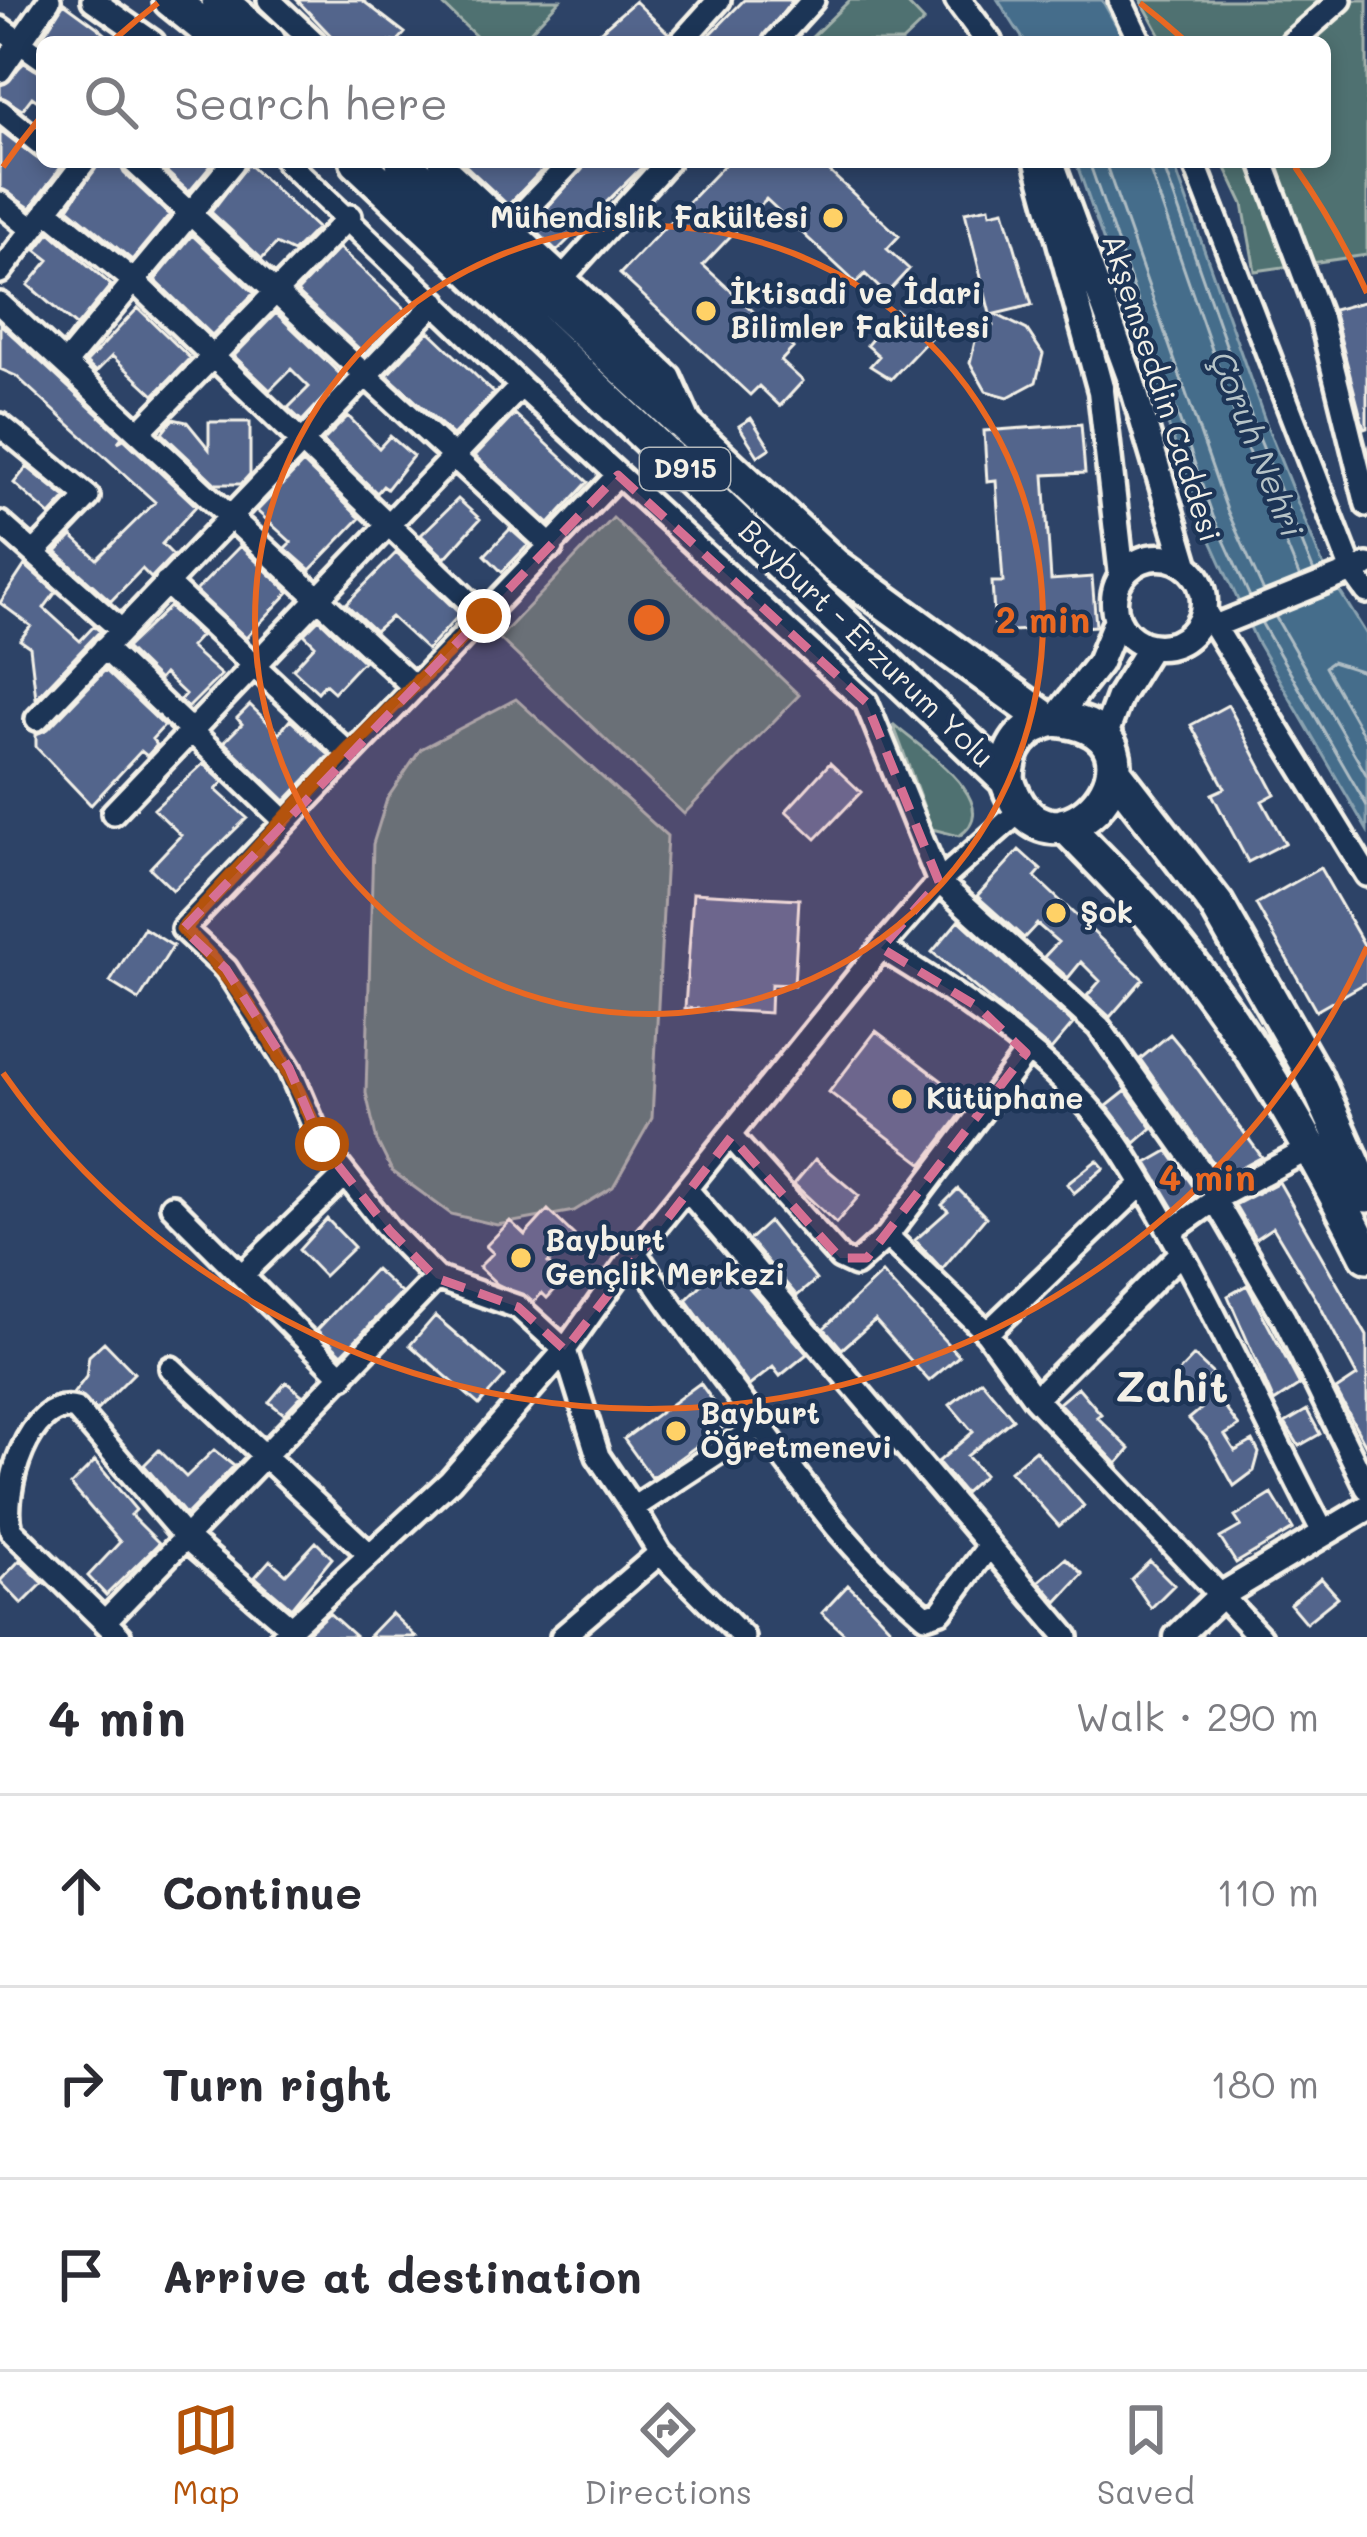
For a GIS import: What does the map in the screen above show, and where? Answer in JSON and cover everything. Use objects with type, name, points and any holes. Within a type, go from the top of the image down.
[{"type":"highway","points":[[171,0],[216,36]]},
{"type":"highway","points":[[219,0],[261,36]]},
{"type":"highway","name":"Bayburt - Erzurum Yolu","points":[[364,168],[1034,819],[1065,825],[1170,938],[1239,1028],[1313,1147],[1367,1255]]},
{"type":"highway","name":"Bayburt - Erzurum Yolu","points":[[409,168],[834,565],[1051,720],[1090,728],[1108,756]]},
{"type":"highway","name":"Bayburt - Erzurum Yolu","points":[[1014,795],[1007,764],[1020,736],[1051,720]]},
{"type":"highway","points":[[1065,825],[1094,814],[1105,802],[1108,756]]},
{"type":"highway","points":[[1108,756],[1216,904],[1316,1078],[1367,1195]]},
{"type":"street","points":[[0,71],[49,0]]},
{"type":"street","points":[[93,0],[144,36]]},
{"type":"street","points":[[269,0],[308,36]]},
{"type":"street","points":[[686,36],[719,0]]},
{"type":"street","points":[[781,36],[813,0]]},
{"type":"street","points":[[958,0],[985,36]]},
{"type":"street","points":[[1120,0],[1137,36]]},
{"type":"street","points":[[1299,36],[1340,0]]},
{"type":"street","points":[[0,28],[36,54]]},
{"type":"street","points":[[0,111],[36,140]]},
{"type":"street","points":[[0,272],[73,168]]},
{"type":"street","points":[[141,168],[552,547]]},
{"type":"street","points":[[66,362],[228,168]]},
{"type":"street","points":[[294,168],[350,216],[521,386],[866,702],[939,883],[1099,1027],[1217,1199],[1293,1336],[1367,1488]]},
{"type":"street","points":[[446,168],[670,377],[699,442]]},
{"type":"street","points":[[508,227],[565,168]]},
{"type":"street","points":[[564,276],[662,168]]},
{"type":"street","name":"Akşemseddin Caddesi","points":[[1040,168],[1100,391],[1122,576],[1114,604],[1117,619],[1099,663],[1051,720]]},
{"type":"street","name":"Akşemseddin Caddesi","points":[[1053,168],[1130,377],[1186,565],[1367,875]]},
{"type":"street","points":[[1197,168],[1352,570],[1367,592]]},
{"type":"street","points":[[1264,168],[1321,320],[1367,505]]},
{"type":"street","points":[[0,203],[32,229]]},
{"type":"street","points":[[47,210],[135,282],[484,616]]},
{"type":"street","points":[[139,432],[350,216]]},
{"type":"street","points":[[37,719],[297,442],[368,377],[436,302]]},
{"type":"street","points":[[0,304],[413,686]]},
{"type":"street","points":[[113,813],[521,386]]},
{"type":"street","points":[[0,425],[88,496],[34,553]]},
{"type":"street","points":[[619,475],[347,752],[183,929],[239,989],[289,1068],[343,1178],[436,1278],[518,1307],[566,1350],[598,1456],[660,1552],[743,1637]]},
{"type":"street","points":[[3,533],[34,553],[121,630]]},
{"type":"street","name":"Akşemseddin Caddesi","points":[[1122,576],[1152,557],[1186,565]]},
{"type":"street","points":[[1117,619],[1124,632],[1150,647],[1185,640],[1218,618],[1352,570]]},
{"type":"street","points":[[166,583],[347,752]]},
{"type":"street","points":[[1108,756],[1119,697],[1150,647]]},
{"type":"street","points":[[104,648],[284,820]]},
{"type":"street","points":[[436,1278],[184,1537],[112,1629],[6,1535],[10,1492],[27,1444],[45,1414],[70,1406],[184,1537],[286,1633],[450,1481],[566,1350],[635,1252],[880,948],[1014,795]]},
{"type":"street","points":[[880,948],[978,1007],[1047,1067],[1122,1149],[1170,1232],[1323,1532]]},
{"type":"street","points":[[731,1137],[840,1258],[855,1265],[886,1236],[1026,1053]]},
{"type":"street","points":[[1170,1232],[1217,1199],[1313,1147]]},
{"type":"street","points":[[242,1275],[343,1178]]},
{"type":"street","points":[[987,1333],[1140,1186]]},
{"type":"street","points":[[688,1191],[1067,1637]]},
{"type":"street","points":[[172,1207],[343,1377]]},
{"type":"street","points":[[886,1236],[987,1333],[1035,1399],[1260,1637]]},
{"type":"street","points":[[635,1252],[688,1335],[760,1425],[817,1509],[862,1562],[926,1616],[941,1611],[988,1546]]},
{"type":"street","points":[[1035,1399],[1179,1255]]},
{"type":"street","points":[[171,1369],[370,1555]]},
{"type":"street","points":[[633,1508],[760,1425]]},
{"type":"street","points":[[1177,1637],[1220,1596],[1367,1508]]},
{"type":"street","points":[[562,1637],[660,1552]]},
{"type":"highlighted area","points":[[618,475],[866,702],[939,882],[881,948],[978,1007],[1026,1053],[867,1258],[840,1258],[731,1137],[565,1350],[518,1307],[436,1278],[390,1231],[322,1145],[289,1068],[226,969],[183,929]]},
{"type":"green space","points":[[438,0],[560,0],[526,36],[476,36]]},
{"type":"green space","points":[[850,0],[904,0],[924,21],[908,36],[813,36]]},
{"type":"green space","points":[[1141,0],[1367,0],[1367,255],[1255,271],[1243,204],[1226,168],[1331,168],[1331,36],[1161,36]]},
{"type":"green space","points":[[613,518],[799,695],[684,814],[499,638]]},
{"type":"green space","points":[[516,699],[667,836],[652,1118],[613,1187],[574,1211],[497,1225],[451,1214],[392,1171],[377,1141],[366,1093],[373,844],[387,799],[421,749]]},
{"type":"green space","points":[[893,724],[939,761],[967,792],[973,808],[971,823],[959,836],[932,829]]},
{"type":"water","points":[[998,0],[1102,0],[1123,36],[1021,36]]},
{"type":"water","name":"Çoruh Nehri","points":[[1078,168],[1175,168],[1268,429],[1322,563],[1367,635],[1367,830],[1256,640],[1202,521]]},
{"type":"building","points":[[297,0],[362,0],[405,33],[402,36],[331,36]]},
{"type":"building","points":[[744,0],[793,0],[765,36],[709,36]]},
{"type":"building","points":[[635,1],[668,33],[665,36],[595,36]]},
{"type":"building","points":[[64,3],[108,36],[43,36]]},
{"type":"building","points":[[24,63],[36,70],[36,100],[32,97],[22,110],[0,96],[0,86]]},
{"type":"building","points":[[0,130],[36,157],[36,168],[60,168],[30,208],[0,188]]},
{"type":"building","points":[[95,168],[122,168],[169,215],[132,260],[68,208]]},
{"type":"building","points":[[163,168],[209,168],[189,192]]},
{"type":"building","points":[[245,168],[252,168],[317,228],[293,252],[276,244],[262,259],[211,212]]},
{"type":"building","points":[[468,168],[540,168],[508,205]]},
{"type":"building","points":[[583,168],[641,168],[557,251],[531,226]]},
{"type":"building","points":[[721,168],[825,168],[899,236],[887,249],[909,269],[886,294],[865,274],[856,283],[766,199],[703,265],[793,348],[781,361],[803,381],[780,406],[759,386],[750,395],[620,274]]},
{"type":"building","points":[[989,207],[990,213],[1004,210],[1032,305],[995,314],[1027,330],[1043,354],[1036,382],[1008,397],[986,391],[970,363],[975,341],[993,326],[965,212]]},
{"type":"building","points":[[50,232],[111,285],[64,342],[76,326],[28,285],[49,260],[36,250]]},
{"type":"building","points":[[192,235],[254,293],[212,335],[155,280]]},
{"type":"building","points":[[339,248],[407,311],[365,354],[297,292]]},
{"type":"building","points":[[1367,301],[1367,428],[1364,429],[1333,310]]},
{"type":"building","points":[[138,308],[190,358],[154,395],[112,356],[96,372],[86,363]]},
{"type":"building","points":[[896,310],[930,338],[891,379],[870,366],[879,356],[867,345]]},
{"type":"building","points":[[276,313],[343,377],[302,421],[288,408],[309,387],[291,369],[270,390],[234,356]]},
{"type":"building","points":[[0,324],[122,437],[118,442],[124,439],[196,506],[162,544],[173,555],[151,578],[142,569],[111,601],[56,552],[72,536],[97,559],[155,502],[16,376],[0,369]]},
{"type":"building","points":[[429,331],[494,393],[453,435],[387,375]]},
{"type":"building","points":[[515,414],[588,482],[549,524],[475,456]]},
{"type":"building","points":[[348,416],[379,448],[390,436],[413,456],[387,489],[383,486],[377,493],[323,441]]},
{"type":"building","points":[[751,418],[770,448],[758,456],[739,426]]},
{"type":"building","points":[[173,419],[187,422],[209,449],[209,422],[250,422],[250,474],[241,484],[216,484],[162,433]]},
{"type":"building","points":[[1081,424],[1085,473],[1044,475],[1051,580],[1092,577],[1096,626],[995,632],[992,582],[1003,582],[996,481],[987,482],[984,431]]},
{"type":"building","points":[[303,463],[360,518],[310,570],[285,548],[291,542],[257,511]]},
{"type":"building","points":[[27,467],[66,498],[50,515],[14,483]]},
{"type":"building","points":[[458,499],[480,519],[445,558],[421,535]]},
{"type":"building","points":[[510,529],[528,545],[502,572],[485,555]]},
{"type":"building","points":[[240,546],[289,592],[246,638],[196,591]]},
{"type":"building","points":[[396,553],[460,614],[427,650],[391,617],[375,631],[346,604]]},
{"type":"building","points":[[25,565],[56,592],[44,608],[80,641],[94,626],[100,631],[36,698],[30,647],[20,640],[31,626],[0,603]]},
{"type":"building","points":[[169,607],[200,636],[190,647],[221,675],[188,708],[180,700],[185,694],[164,674],[159,680],[126,648]]},
{"type":"building","points":[[319,619],[363,661],[334,692],[325,684],[318,692],[293,669],[315,645],[304,634]]},
{"type":"building","points":[[105,670],[164,726],[152,739],[157,745],[147,756],[141,751],[91,805],[36,747],[36,734],[48,729]]},
{"type":"building","points":[[250,705],[279,733],[290,720],[329,755],[285,801],[224,742],[242,724],[237,718]]},
{"type":"building","points":[[1228,705],[1275,794],[1262,801],[1285,843],[1248,862],[1212,794],[1225,788],[1191,725]]},
{"type":"building","points":[[830,763],[861,792],[816,839],[786,811]]},
{"type":"building","points":[[203,764],[223,782],[216,790],[247,818],[173,890],[150,868],[181,835],[154,809]]},
{"type":"building","points":[[1019,850],[1041,870],[1035,877],[1143,979],[1110,1017],[1087,996],[1100,981],[1081,962],[1068,978],[1044,957],[1058,942],[1037,924],[1024,938],[977,896]]},
{"type":"building","points":[[1320,868],[1367,950],[1367,982],[1316,1011],[1256,904]]},
{"type":"building","points":[[693,893],[799,899],[794,985],[771,984],[770,1013],[685,1008]]},
{"type":"building","points":[[959,920],[1073,1024],[1051,1050],[932,952]]},
{"type":"building","points":[[144,928],[173,946],[139,1000],[110,982]]},
{"type":"building","name":"Kütüphane","points":[[876,1031],[970,1102],[923,1164],[829,1092]]},
{"type":"building","points":[[1170,1034],[1262,1157],[1225,1177],[1212,1161],[1140,1059]]},
{"type":"building","points":[[1126,1091],[1152,1128],[1135,1143],[1107,1106]]},
{"type":"building","points":[[1168,1151],[1198,1193],[1175,1210],[1147,1163]]},
{"type":"building","points":[[815,1159],[859,1196],[836,1223],[794,1184]]},
{"type":"building","points":[[1097,1160],[1104,1168],[1074,1193],[1067,1184]]},
{"type":"building","points":[[1279,1182],[1367,1336],[1367,1448],[1336,1390],[1357,1376],[1319,1304],[1273,1227],[1255,1239],[1235,1205]]},
{"type":"building","points":[[958,1189],[986,1217],[942,1269],[915,1240],[948,1211],[942,1205]]},
{"type":"building","name":"Bayburt Gençlik Merkezi","points":[[548,1210],[574,1235],[548,1263],[565,1279],[547,1298],[542,1293],[534,1302],[497,1284],[479,1267],[493,1253],[486,1246],[510,1221],[525,1235]]},
{"type":"building","points":[[327,1219],[354,1247],[324,1276],[299,1250]]},
{"type":"building","points":[[769,1222],[816,1280],[797,1296],[749,1240]]},
{"type":"building","points":[[726,1261],[807,1354],[780,1376],[773,1367],[749,1386],[686,1300]]},
{"type":"building","points":[[375,1269],[401,1293],[342,1354],[317,1330]]},
{"type":"building","points":[[882,1273],[959,1356],[929,1381],[875,1320],[842,1349],[824,1328]]},
{"type":"building","points":[[1247,1285],[1300,1385],[1274,1402],[1228,1296]]},
{"type":"building","points":[[435,1316],[505,1376],[479,1405],[410,1345]]},
{"type":"building","points":[[104,1342],[134,1373],[97,1410],[73,1394],[86,1377],[89,1356]]},
{"type":"building","points":[[1194,1356],[1213,1374],[1205,1382],[1239,1426],[1225,1435],[1235,1451],[1253,1441],[1259,1453],[1254,1471],[1234,1486],[1209,1441],[1189,1419],[1201,1409],[1171,1380]]},
{"type":"building","points":[[981,1380],[1013,1419],[967,1456],[984,1475],[964,1493],[938,1462],[973,1432],[950,1405]]},
{"type":"building","points":[[286,1382],[302,1395],[284,1414],[269,1402]]},
{"type":"building","name":"Bayburt Öğretmenevi","points":[[700,1383],[729,1423],[652,1478],[624,1439]]},
{"type":"building","points":[[1078,1387],[1101,1414],[1097,1417],[1130,1449],[1117,1464],[1059,1403]]},
{"type":"building","points":[[1307,1410],[1320,1434],[1299,1446],[1285,1423]]},
{"type":"building","points":[[159,1450],[186,1477],[214,1450],[234,1466],[186,1515],[144,1465]]},
{"type":"building","points":[[1035,1450],[1084,1506],[1059,1526],[1010,1471]]},
{"type":"building","points":[[95,1461],[136,1510],[131,1515],[159,1543],[106,1595],[88,1576],[120,1542],[71,1485]]},
{"type":"building","points":[[1272,1494],[1293,1529],[1236,1563],[1220,1538],[1241,1526],[1235,1517]]},
{"type":"building","points":[[316,1542],[332,1558],[291,1608],[255,1577],[270,1560],[286,1574]]},
{"type":"building","points":[[1066,1558],[1083,1574],[1057,1602],[1039,1581]]},
{"type":"building","points":[[20,1560],[43,1583],[22,1604],[0,1581]]},
{"type":"building","points":[[1150,1561],[1174,1585],[1151,1608],[1131,1579]]},
{"type":"building","points":[[1321,1578],[1338,1597],[1306,1623],[1290,1604]]},
{"type":"building","points":[[848,1585],[899,1637],[848,1637],[822,1613]]},
{"type":"building","points":[[329,1613],[356,1637],[303,1637]]},
{"type":"building","points":[[391,1613],[416,1637],[368,1637]]},
{"type":"place","name":"Mühendislik Fakültesi","points":[[833,218]]},
{"type":"place","name":"İktisadi ve İdari Bilimler Fakültesi","points":[[706,311]]},
{"type":"place","name":"Şok","points":[[1056,913]]},
{"type":"place","name":"Kütüphane","points":[[902,1099]]},
{"type":"place","name":"Bayburt Gençlik Merkezi","points":[[521,1258]]},
{"type":"place","name":"Bayburt Öğretmenevi","points":[[676,1431]]},
{"type":"district","name":"Zahit","points":[[1172,1387]]},
{"type":"route","points":[[322,1144],[289,1068],[226,969],[183,929],[347,752],[484,616]]}]
